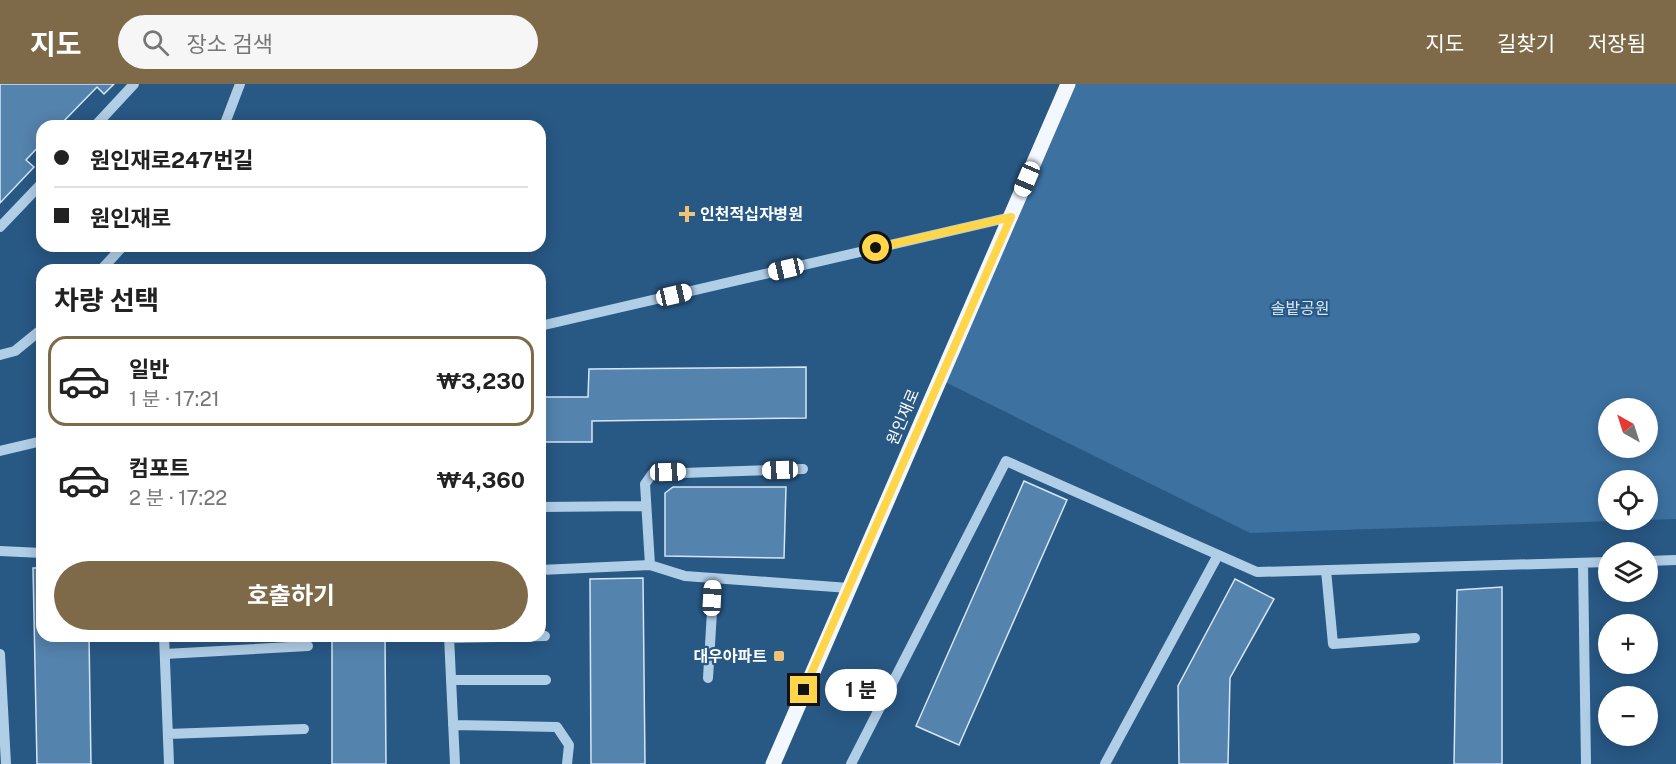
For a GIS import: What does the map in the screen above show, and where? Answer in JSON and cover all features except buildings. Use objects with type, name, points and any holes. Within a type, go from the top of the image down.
[{"type":"main road","name":"원인재로","points":[[773,764],[1068,84]]},
{"type":"street","points":[[101,120],[134,84]]},
{"type":"street","points":[[226,120],[240,84]]},
{"type":"street","points":[[0,227],[36,189]]},
{"type":"street","points":[[546,325],[1011,217]]},
{"type":"street","points":[[106,264],[118,252]]},
{"type":"street","points":[[0,355],[15,351],[36,334]]},
{"type":"street","points":[[0,451],[36,442]]},
{"type":"street","points":[[851,764],[1006,461],[1257,572],[1598,562]]},
{"type":"street","points":[[650,565],[645,484],[652,474],[803,469]]},
{"type":"street","points":[[546,507],[646,506]]},
{"type":"street","points":[[0,551],[36,553]]},
{"type":"street","points":[[1105,764],[1218,555]]},
{"type":"street","points":[[1658,561],[1676,560]]},
{"type":"street","points":[[1583,563],[1586,764]]},
{"type":"street","points":[[546,570],[650,565],[685,576],[849,588]]},
{"type":"street","points":[[1326,570],[1334,644],[1415,638]]},
{"type":"street","points":[[708,678],[714,578]]},
{"type":"street","points":[[164,642],[169,764]]},
{"type":"street","points":[[449,642],[455,764]]},
{"type":"street","points":[[165,654],[308,646]]},
{"type":"street","points":[[0,654],[1,708],[6,764]]},
{"type":"street","points":[[451,680],[546,680]]},
{"type":"street","points":[[453,725],[556,727],[568,745],[567,764]]},
{"type":"street","points":[[168,734],[304,729]]},
{"type":"green space","name":"솔밭공원","points":[[1067,84],[1676,84],[1676,519],[1658,520],[1658,470],[1598,470],[1598,522],[1250,533],[939,379]]},
{"type":"place","name":"인천적십자병원","points":[[687,214]]},
{"type":"place","name":"대우아파트","points":[[779,656]]},
{"type":"route","points":[[804,690],[1011,217],[876,248]]}]
